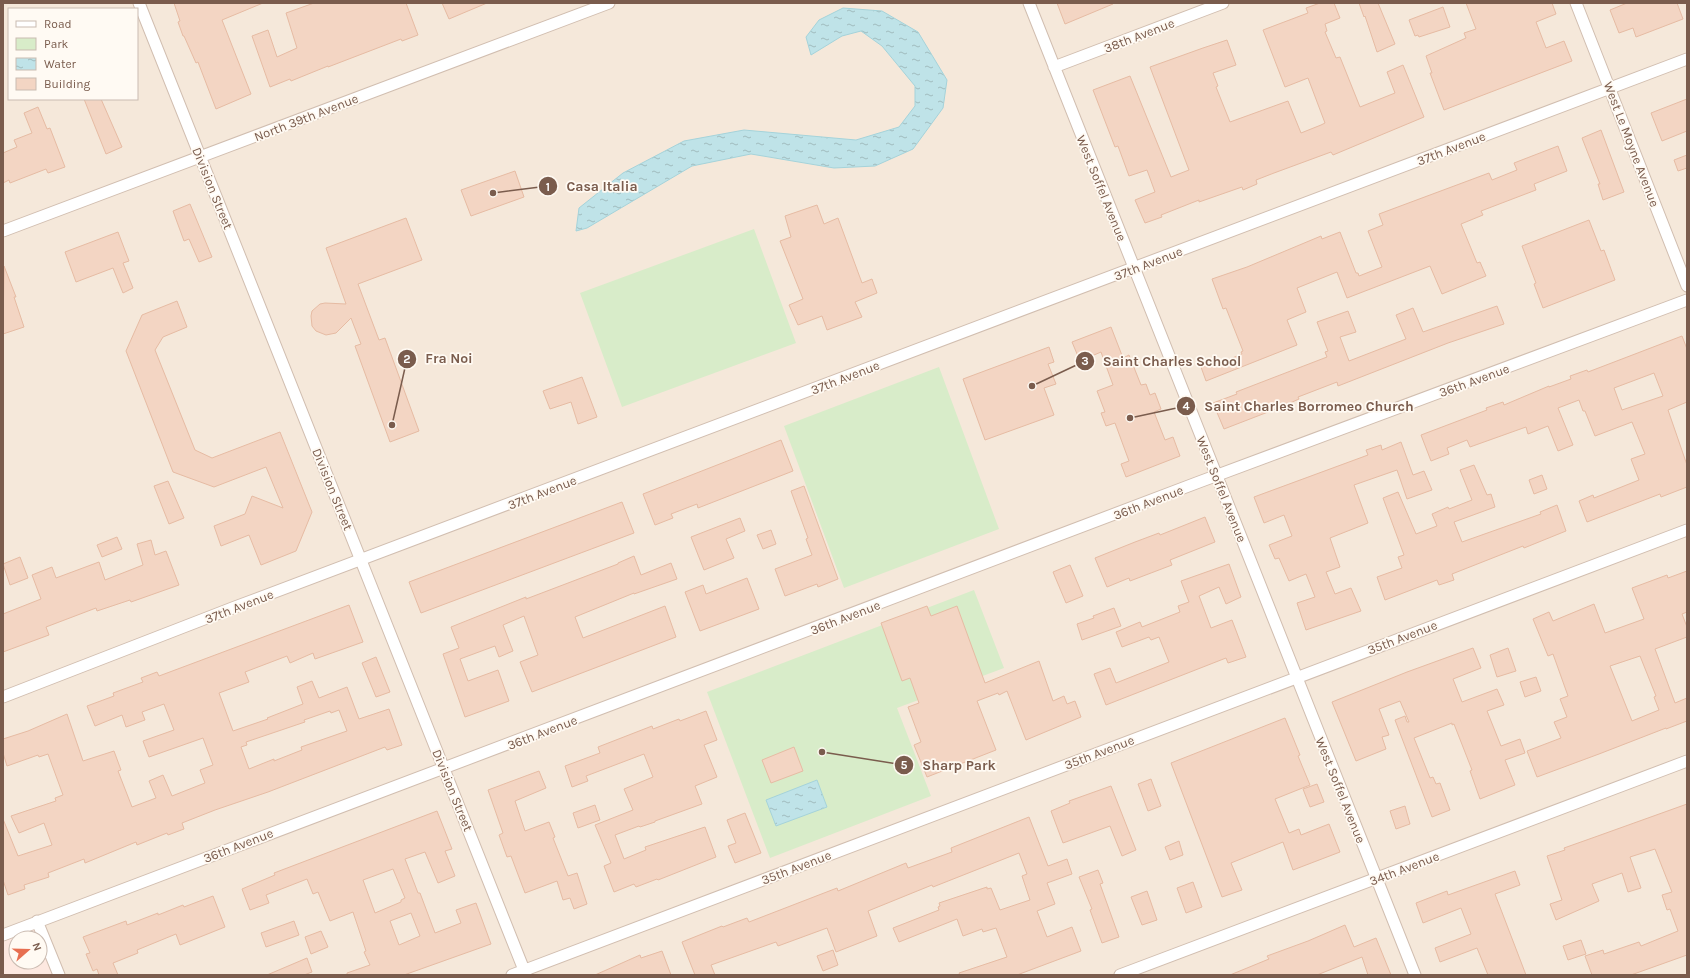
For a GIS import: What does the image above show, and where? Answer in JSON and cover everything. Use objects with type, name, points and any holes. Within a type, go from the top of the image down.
[{"type":"street","name":"Division Street","points":[[140,3],[526,973]]},
{"type":"street","name":"North 39th Avenue","points":[[3,232],[609,3]]},
{"type":"street","name":"West Soffel Avenue","points":[[1029,3],[1415,975]]},
{"type":"street","name":"38th Avenue","points":[[1054,67],[1223,3]]},
{"type":"street","name":"West Le Moyne Avenue","points":[[1576,3],[1687,286]]},
{"type":"street","name":"37th Avenue","points":[[3,697],[361,560],[1687,59]]},
{"type":"street","name":"36th Avenue","points":[[3,935],[1687,300]]},
{"type":"street","name":"35th Avenue","points":[[512,975],[526,973],[1687,530]]},
{"type":"street","name":"34th Avenue","points":[[1120,975],[1687,761]]},
{"type":"street","points":[[37,921],[59,975]]},
{"type":"shaded area","points":[[3,3],[1687,3],[1687,975],[59,975],[48,948],[48,930],[41,930],[37,921],[15,930],[8,930],[8,933],[3,935]]},
{"type":"shaded area","points":[[37,921],[41,930],[15,930]]},
{"type":"shaded area","points":[[8,933],[8,970],[48,970],[48,948],[59,975],[3,975],[3,935]]},
{"type":"green space","points":[[754,229],[796,343],[622,407],[580,293]]},
{"type":"green space","points":[[939,367],[999,529],[844,588],[784,426]]},
{"type":"green space","points":[[974,590],[1004,668],[897,708],[931,796],[770,858],[707,692]]},
{"type":"water","points":[[843,8],[882,11],[918,32],[947,80],[943,108],[913,149],[875,166],[834,168],[751,154],[692,166],[587,228],[576,231],[579,208],[623,173],[684,141],[744,130],[856,140],[899,127],[915,106],[915,86],[882,46],[861,31],[842,36],[811,55],[806,37],[819,20]]},
{"type":"water","points":[[817,780],[827,807],[776,826],[766,800]]},
{"type":"building","points":[[174,3],[263,3],[222,20],[251,94],[216,109],[198,62],[196,63],[183,36]]},
{"type":"building","points":[[314,3],[406,3],[418,35],[402,41],[401,39],[291,81],[290,79],[270,87],[252,36],[268,30],[277,57],[297,48],[286,13]]},
{"type":"building","points":[[442,3],[487,3],[449,19]]},
{"type":"building","points":[[1057,3],[1113,3],[1113,4],[1065,24]]},
{"type":"building","points":[[1320,3],[1334,3],[1340,18],[1325,24],[1327,31],[1325,32],[1336,58],[1340,57],[1360,107],[1395,93],[1387,72],[1403,65],[1424,117],[1333,155],[1331,152],[1256,180],[1257,184],[1243,190],[1242,187],[1199,202],[1199,200],[1145,223],[1135,200],[1155,192],[1147,170],[1129,176],[1118,146],[1115,147],[1093,90],[1130,76],[1171,177],[1189,170],[1150,67],[1227,40],[1236,65],[1213,73],[1218,86],[1216,87],[1230,122],[1288,101],[1301,133],[1325,123],[1308,78],[1285,87],[1263,30],[1308,13],[1306,8]]},
{"type":"building","points":[[1359,3],[1378,3],[1395,44],[1377,52]]},
{"type":"building","points":[[1466,3],[1552,3],[1556,14],[1536,22],[1546,48],[1564,41],[1572,61],[1444,110],[1430,73],[1432,73],[1426,56],[1466,38],[1464,33],[1476,29]]},
{"type":"building","points":[[1627,3],[1677,3],[1683,19],[1636,37],[1633,28],[1619,33],[1610,10]]},
{"type":"building","points":[[1443,7],[1450,27],[1419,37],[1418,35],[1415,36],[1409,20]]},
{"type":"building","points":[[1687,99],[1687,131],[1662,141],[1651,113]]},
{"type":"building","points":[[84,100],[101,100],[122,147],[106,154]]},
{"type":"building","points":[[38,107],[47,129],[50,128],[65,167],[48,173],[46,169],[10,183],[9,180],[3,183],[3,153],[17,147],[14,140],[32,133],[24,113]]},
{"type":"building","points":[[1601,130],[1624,192],[1603,200],[1598,184],[1600,184],[1582,138]]},
{"type":"building","points":[[1558,146],[1567,171],[1534,184],[1536,190],[1481,211],[1483,215],[1461,224],[1477,263],[1480,262],[1486,276],[1442,294],[1430,266],[1347,298],[1337,272],[1297,288],[1306,312],[1287,320],[1297,345],[1206,381],[1201,367],[1220,361],[1220,363],[1242,354],[1241,352],[1243,351],[1226,308],[1223,309],[1212,279],[1247,267],[1321,236],[1322,239],[1340,232],[1356,273],[1358,273],[1359,276],[1382,267],[1368,231],[1383,225],[1379,214],[1489,173],[1492,180],[1517,170],[1514,163]]},
{"type":"building","points":[[1687,155],[1687,168],[1678,171],[1674,160]]},
{"type":"building","points":[[515,171],[524,197],[471,216],[461,190]]},
{"type":"building","points":[[190,204],[212,257],[199,262],[189,239],[184,241],[173,211]]},
{"type":"building","points":[[817,205],[824,224],[838,218],[862,283],[872,279],[877,293],[855,302],[862,317],[827,330],[822,316],[798,325],[789,305],[803,299],[780,241],[791,237],[785,216]]},
{"type":"building","points":[[406,218],[422,260],[358,284],[379,340],[385,338],[419,431],[390,442],[355,346],[361,344],[351,318],[336,333],[326,335],[316,331],[312,326],[311,316],[312,311],[320,304],[346,304],[326,248]]},
{"type":"building","points":[[1589,220],[1601,251],[1604,250],[1615,280],[1543,308],[1534,284],[1536,283],[1522,246]]},
{"type":"building","points":[[118,232],[129,261],[123,263],[133,288],[123,293],[113,268],[76,282],[65,252]]},
{"type":"building","points":[[4,266],[16,297],[14,297],[24,327],[3,334]]},
{"type":"building","points":[[177,301],[187,327],[163,337],[155,350],[195,450],[212,458],[280,432],[312,512],[296,551],[261,565],[249,535],[221,546],[214,526],[245,514],[252,496],[283,508],[266,467],[214,487],[173,472],[126,351],[142,315]]},
{"type":"building","points":[[1497,306],[1504,324],[1448,343],[1338,386],[1337,382],[1298,397],[1299,399],[1281,407],[1224,429],[1213,403],[1237,394],[1236,392],[1327,357],[1325,352],[1328,351],[1317,322],[1348,311],[1356,332],[1340,337],[1349,361],[1406,339],[1396,315],[1413,308],[1423,332]]},
{"type":"building","points":[[1111,327],[1123,358],[1129,355],[1141,385],[1146,384],[1150,395],[1155,393],[1161,409],[1154,412],[1165,440],[1173,437],[1180,456],[1126,477],[1121,464],[1129,461],[1115,423],[1106,426],[1101,413],[1105,412],[1097,391],[1113,385],[1101,352],[1080,361],[1072,342]]},
{"type":"building","points":[[1682,336],[1687,349],[1687,402],[1668,410],[1687,465],[1687,487],[1661,497],[1660,494],[1587,522],[1579,501],[1593,495],[1594,498],[1639,480],[1631,459],[1645,454],[1632,422],[1595,436],[1579,400],[1558,408],[1573,445],[1558,451],[1548,426],[1528,434],[1526,427],[1470,447],[1467,440],[1447,448],[1449,454],[1431,461],[1421,435],[1487,410],[1486,408],[1503,402],[1504,405],[1549,386],[1571,379],[1570,376],[1587,370],[1588,372]],"holes":[[[1654,373],[1663,396],[1622,410],[1614,388]]]},
{"type":"building","points":[[1049,347],[1054,362],[1048,364],[1056,384],[1044,388],[1054,415],[985,440],[963,379]]},
{"type":"building","points":[[582,377],[597,417],[578,424],[571,402],[550,409],[543,391]]},
{"type":"building","points":[[781,440],[793,471],[698,508],[697,504],[671,514],[673,518],[655,525],[643,494]]},
{"type":"building","points":[[1401,442],[1413,475],[1424,471],[1432,490],[1407,499],[1397,470],[1354,485],[1368,523],[1330,538],[1340,567],[1326,572],[1335,594],[1351,588],[1361,611],[1306,630],[1297,603],[1315,597],[1306,574],[1289,581],[1279,558],[1275,559],[1269,545],[1292,536],[1284,515],[1264,523],[1254,497],[1368,455],[1366,450],[1381,445],[1382,450]]},
{"type":"building","points":[[1474,465],[1487,495],[1491,494],[1495,507],[1454,522],[1462,542],[1541,514],[1540,512],[1557,505],[1566,531],[1452,574],[1454,580],[1439,585],[1437,580],[1385,600],[1377,577],[1402,568],[1398,557],[1404,555],[1383,498],[1398,492],[1416,534],[1437,526],[1432,514],[1448,507],[1449,509],[1472,500],[1460,470]]},
{"type":"building","points":[[1542,475],[1547,489],[1534,494],[1529,480]]},
{"type":"building","points":[[168,481],[184,518],[169,524],[154,486]]},
{"type":"building","points":[[804,486],[838,579],[818,587],[817,584],[785,596],[775,569],[812,555],[806,539],[808,538],[791,491]]},
{"type":"building","points":[[622,502],[634,533],[421,613],[409,582]]},
{"type":"building","points":[[1205,517],[1215,542],[1170,560],[1172,565],[1130,581],[1129,578],[1107,587],[1095,558]]},
{"type":"building","points":[[740,518],[745,531],[726,539],[734,558],[704,570],[691,537]]},
{"type":"building","points":[[771,530],[776,544],[763,549],[757,535]]},
{"type":"building","points":[[117,537],[122,549],[102,557],[97,545]]},
{"type":"building","points":[[151,540],[155,555],[166,551],[179,585],[131,602],[130,600],[97,611],[96,608],[46,627],[49,635],[3,652],[3,614],[41,599],[32,575],[52,567],[56,578],[99,562],[105,580],[143,565],[137,544]]},
{"type":"building","points":[[634,556],[641,575],[671,563],[677,579],[634,593],[575,617],[583,638],[665,606],[676,637],[532,692],[520,662],[538,655],[524,616],[503,625],[513,651],[499,657],[495,646],[460,659],[468,681],[498,670],[509,701],[465,717],[443,654],[459,648],[451,627],[526,597],[526,599],[618,564]]},
{"type":"building","points":[[20,557],[28,578],[10,585],[3,564]]},
{"type":"building","points":[[1229,564],[1241,597],[1226,604],[1219,587],[1199,596],[1211,628],[1232,620],[1246,657],[1228,663],[1226,658],[1106,705],[1094,674],[1110,668],[1116,683],[1169,662],[1159,637],[1151,640],[1149,637],[1122,647],[1116,632],[1140,622],[1142,627],[1180,612],[1178,606],[1189,602],[1181,581]]},
{"type":"building","points":[[1070,565],[1083,596],[1066,603],[1053,572]]},
{"type":"building","points":[[1687,571],[1687,612],[1682,614],[1687,627],[1687,637],[1655,649],[1675,703],[1687,698],[1687,721],[1537,777],[1527,751],[1561,738],[1554,722],[1567,717],[1560,699],[1568,696],[1553,654],[1548,656],[1533,619],[1549,612],[1553,621],[1594,604],[1605,633],[1644,619],[1632,588],[1667,575],[1668,578]],"holes":[[[1640,656],[1656,696],[1654,697],[1659,710],[1632,721],[1610,666]]]},
{"type":"building","points":[[747,578],[759,609],[700,631],[685,592],[703,585],[706,594]]},
{"type":"building","points":[[349,605],[363,642],[315,659],[313,653],[290,663],[287,656],[245,672],[249,682],[219,693],[233,731],[268,719],[267,718],[303,704],[297,687],[312,681],[319,698],[347,687],[359,719],[389,709],[402,745],[387,750],[385,747],[268,792],[215,810],[182,823],[184,829],[168,835],[167,833],[137,845],[136,842],[85,863],[84,859],[48,873],[49,877],[24,885],[25,889],[8,895],[3,880],[3,819],[18,856],[52,845],[44,823],[19,833],[11,816],[56,801],[55,798],[63,795],[48,754],[39,757],[38,755],[7,766],[3,753],[3,739],[28,731],[67,714],[83,761],[114,751],[121,770],[118,771],[132,807],[156,798],[149,781],[163,775],[172,796],[205,783],[200,770],[213,765],[203,738],[149,757],[143,741],[174,730],[164,704],[142,712],[145,720],[126,727],[122,715],[95,726],[87,706],[114,696],[113,693],[143,682],[141,678],[157,672],[159,676]],"holes":[[[339,710],[347,731],[301,747],[302,750],[249,769],[241,747],[247,745],[246,742],[305,722],[304,720],[330,711],[331,713]]]},
{"type":"building","points":[[927,606],[931,616],[957,606],[985,683],[1039,661],[1053,701],[1064,696],[1067,704],[1075,701],[1081,717],[1026,740],[1007,691],[999,695],[998,693],[977,701],[996,750],[927,777],[914,745],[921,742],[908,707],[919,703],[910,678],[902,681],[881,623]]},
{"type":"building","points":[[1114,608],[1121,626],[1082,640],[1077,624],[1094,618],[1093,616]]},
{"type":"building","points":[[1473,648],[1481,668],[1453,679],[1462,702],[1497,689],[1504,705],[1487,711],[1501,746],[1520,739],[1525,753],[1505,760],[1515,785],[1480,799],[1470,771],[1472,770],[1454,724],[1452,725],[1452,723],[1414,738],[1430,778],[1433,777],[1436,784],[1440,783],[1450,810],[1432,817],[1395,720],[1405,716],[1407,722],[1409,722],[1400,701],[1379,709],[1389,735],[1382,737],[1386,749],[1356,761],[1332,702]]},
{"type":"building","points":[[1508,648],[1516,671],[1497,677],[1490,655]]},
{"type":"building","points":[[376,657],[390,692],[376,697],[362,663]]},
{"type":"building","points":[[1536,677],[1541,691],[1525,697],[1520,682]]},
{"type":"building","points":[[706,711],[717,740],[704,745],[717,777],[695,786],[702,804],[615,835],[624,859],[646,850],[645,847],[705,827],[716,857],[658,880],[657,879],[636,887],[634,884],[614,892],[604,866],[611,863],[595,825],[633,810],[624,789],[653,777],[644,754],[586,776],[588,781],[572,787],[565,766],[600,753],[598,747],[652,726],[653,729]]},
{"type":"building","points":[[1285,718],[1310,785],[1275,799],[1289,833],[1299,829],[1301,835],[1329,824],[1340,852],[1293,870],[1283,842],[1231,863],[1242,890],[1222,897],[1171,763]]},
{"type":"building","points":[[794,747],[803,771],[771,783],[762,760]]},
{"type":"building","points":[[539,771],[546,788],[515,801],[525,831],[549,822],[555,837],[553,838],[568,876],[577,873],[587,904],[574,909],[570,898],[563,900],[557,881],[525,893],[511,856],[507,857],[499,835],[503,833],[488,790]]},
{"type":"building","points":[[1151,779],[1161,806],[1148,811],[1138,784]]},
{"type":"building","points":[[1317,784],[1324,802],[1310,807],[1303,789]]},
{"type":"building","points":[[1111,786],[1136,850],[1122,856],[1110,826],[1063,843],[1051,811],[1070,803],[1069,801]]},
{"type":"building","points":[[1687,804],[1687,955],[1631,975],[1592,975],[1585,956],[1603,950],[1604,954],[1639,942],[1641,946],[1678,931],[1670,909],[1667,910],[1662,895],[1672,892],[1655,849],[1630,857],[1641,888],[1628,892],[1622,873],[1592,884],[1599,901],[1556,920],[1550,904],[1562,900],[1547,856],[1565,850],[1564,848]]},
{"type":"building","points":[[595,805],[600,820],[578,828],[573,813]]},
{"type":"building","points":[[1405,806],[1410,824],[1396,829],[1390,811]]},
{"type":"building","points":[[437,811],[452,849],[445,851],[455,876],[438,883],[425,852],[405,859],[418,893],[420,893],[435,933],[461,923],[456,910],[476,903],[491,944],[404,975],[347,975],[347,973],[370,965],[364,952],[366,951],[353,912],[330,921],[318,892],[313,894],[307,879],[266,895],[269,903],[250,910],[242,889],[275,875],[274,873]],"holes":[[[393,869],[405,898],[401,900],[401,902],[375,913],[363,880]],[[411,913],[420,936],[399,945],[390,921]]]},
{"type":"building","points":[[745,813],[761,853],[735,863],[728,846],[736,843],[727,820]]},
{"type":"building","points":[[1029,817],[1048,866],[1067,859],[1072,874],[1047,883],[1055,904],[1037,911],[1047,937],[1072,927],[1081,951],[1017,975],[960,975],[959,973],[1007,957],[996,928],[983,932],[982,929],[963,936],[957,919],[899,942],[893,928],[939,910],[939,903],[987,887],[987,889],[991,888],[1000,910],[1030,900],[1022,876],[1027,874],[1019,853],[933,887],[932,885],[868,911],[877,936],[836,952],[827,928],[778,946],[776,942],[711,965],[715,975],[695,975],[682,942],[747,918],[749,922],[837,888],[838,891],[906,863],[908,868],[952,852],[951,848]]},
{"type":"building","points":[[1179,841],[1183,855],[1170,860],[1165,847]]},
{"type":"building","points":[[1098,870],[1103,883],[1100,884],[1119,937],[1102,943],[1090,910],[1092,909],[1079,877]]},
{"type":"building","points":[[1515,871],[1520,885],[1495,894],[1526,975],[1488,975],[1477,948],[1440,962],[1435,948],[1471,934],[1461,908],[1423,923],[1416,903],[1447,891],[1448,895]]},
{"type":"building","points":[[1193,882],[1202,907],[1186,913],[1177,888]]},
{"type":"building","points":[[1147,891],[1157,920],[1142,925],[1131,897]]},
{"type":"building","points":[[213,896],[225,927],[180,945],[176,934],[137,950],[138,953],[113,963],[118,975],[99,975],[97,969],[93,971],[86,954],[90,953],[83,937],[126,921],[127,925],[158,913],[158,915],[183,905],[184,907]]},
{"type":"building","points":[[294,921],[299,935],[266,947],[261,933]]},
{"type":"building","points":[[1345,925],[1354,947],[1376,938],[1391,975],[1368,975],[1362,957],[1317,975],[1230,975],[1269,959],[1267,956],[1308,941]]},
{"type":"building","points":[[321,931],[328,947],[311,954],[305,937]]},
{"type":"building","points":[[1581,940],[1586,954],[1568,960],[1563,946]]},
{"type":"building","points":[[833,950],[838,965],[823,971],[817,956]]},
{"type":"building","points":[[662,951],[671,975],[595,975],[640,955],[641,958]]},
{"type":"building","points":[[307,958],[312,972],[304,975],[267,975]]},
{"type":"place","name":"Casa Italia","points":[[493,193]]},
{"type":"place","name":"Saint Charles School","points":[[1032,386]]},
{"type":"place","name":"Saint Charles Borromeo Church","points":[[1130,418]]},
{"type":"place","name":"Fra Noi","points":[[392,425]]},
{"type":"place","name":"Sharp Park","points":[[822,752]]}]
